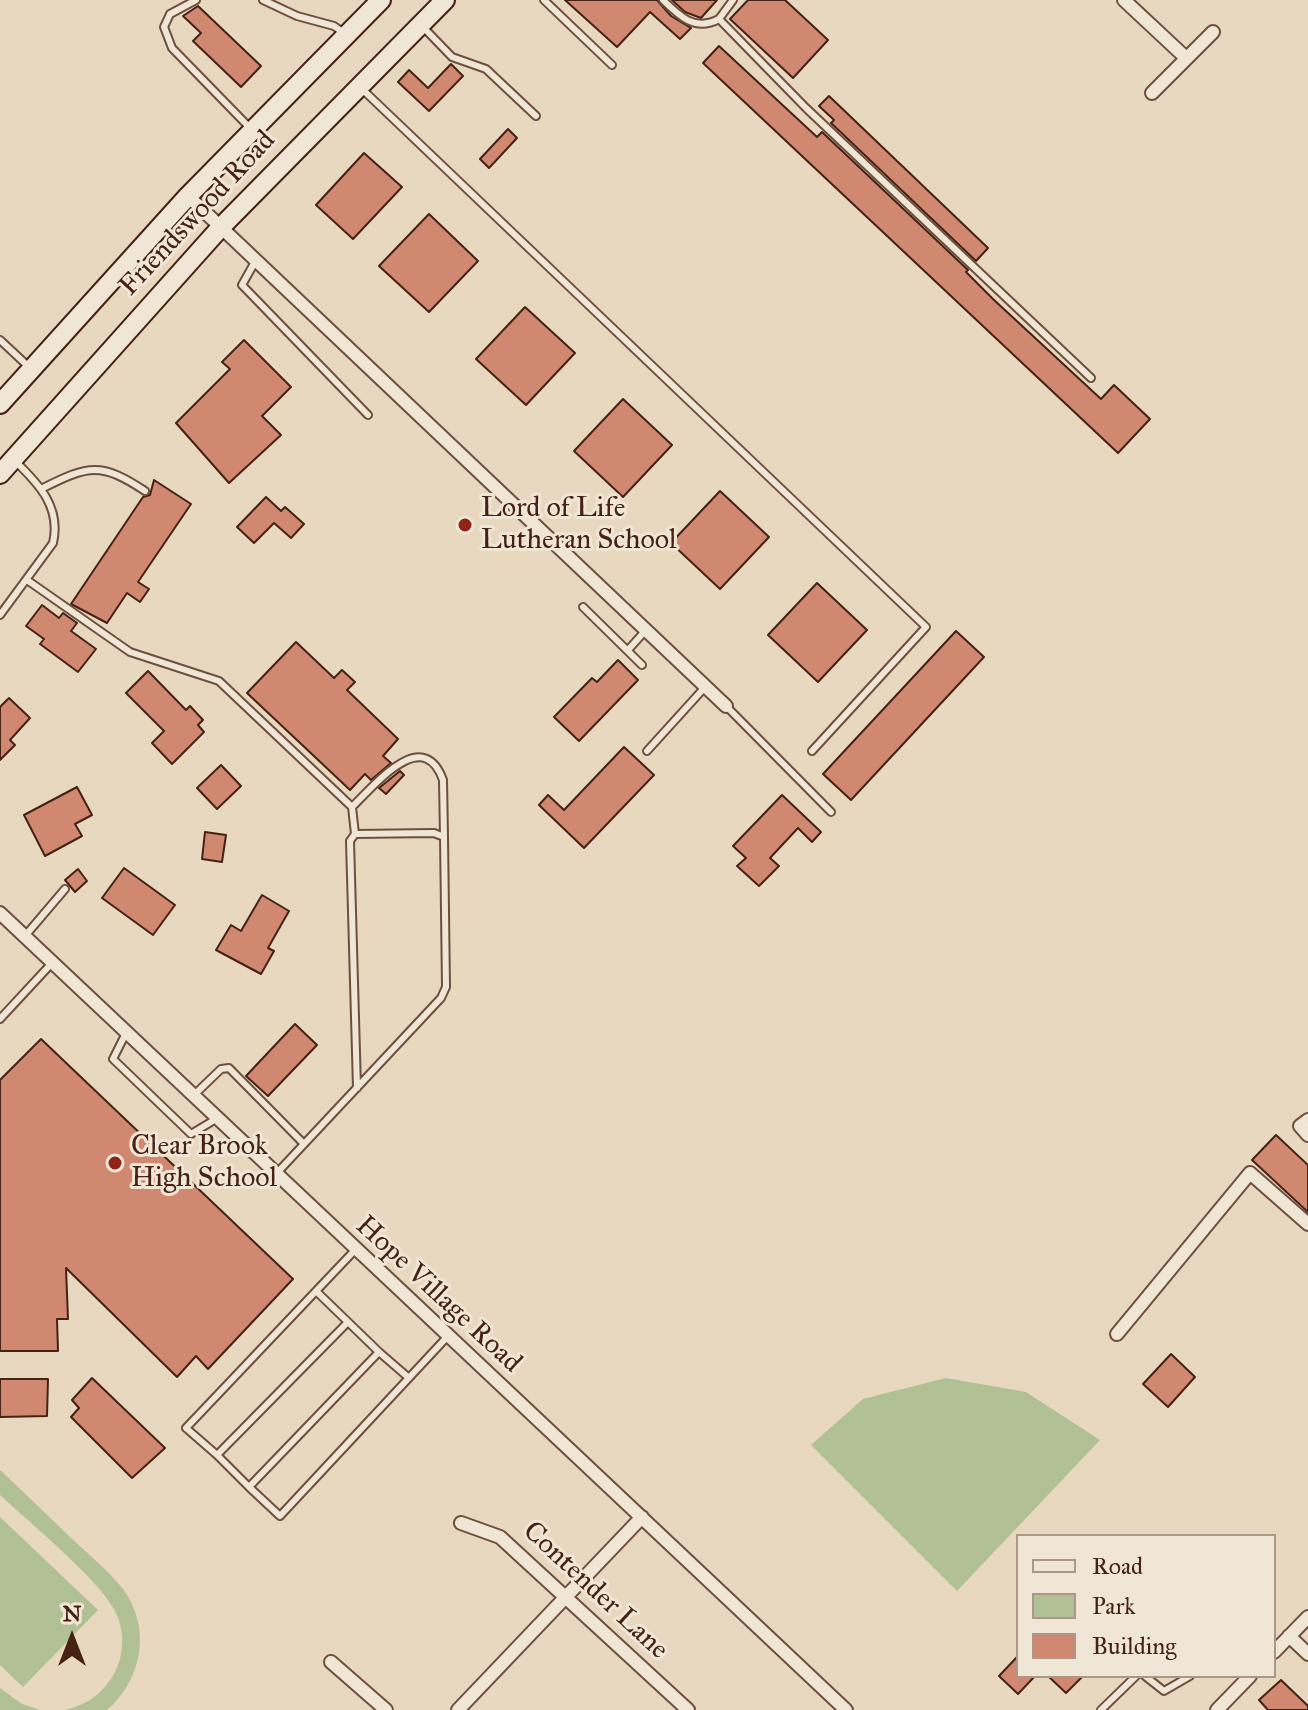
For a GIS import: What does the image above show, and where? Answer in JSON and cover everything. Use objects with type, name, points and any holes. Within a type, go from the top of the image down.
[{"type":"main road","name":"Friendswood Road","points":[[0,404],[188,196],[381,0]]},
{"type":"main road","name":"Friendswood Road","points":[[0,474],[221,227],[445,0]]},
{"type":"street","points":[[1131,2],[1185,57]]},
{"type":"street","points":[[1152,93],[1213,32]]},
{"type":"street","points":[[188,196],[726,706]]},
{"type":"street","name":"Hope Village Road","points":[[0,913],[846,1710]]},
{"type":"street","points":[[1308,1120],[1300,1126],[1308,1135]]},
{"type":"street","points":[[1117,1334],[1250,1173],[1308,1224]]},
{"type":"street","points":[[458,1710],[642,1517]]},
{"type":"street","name":"Contender Lane","points":[[461,1523],[500,1537],[688,1710]]},
{"type":"street","points":[[1276,1650],[1308,1617]]},
{"type":"street","points":[[1289,1636],[1308,1654]]},
{"type":"street","points":[[331,1662],[386,1710]]},
{"type":"street","points":[[1217,1710],[1245,1678]]},
{"type":"lane","points":[[196,0],[170,14],[164,27],[172,48],[252,131]]},
{"type":"lane","points":[[263,0],[297,16],[334,26],[347,35]]},
{"type":"lane","points":[[544,0],[612,65]]},
{"type":"lane","points":[[663,0],[684,21],[708,25],[719,19],[733,0]]},
{"type":"lane","points":[[719,19],[806,108],[1091,378]]},
{"type":"lane","points":[[420,25],[452,57],[486,69],[536,116]]},
{"type":"lane","points":[[359,87],[926,627],[812,751]]},
{"type":"lane","points":[[256,260],[242,285],[368,415]]},
{"type":"lane","points":[[0,340],[32,369]]},
{"type":"lane","points":[[0,615],[53,543],[56,530],[43,488],[13,460]]},
{"type":"lane","points":[[43,488],[79,470],[100,469],[115,471],[145,491]]},
{"type":"lane","points":[[27,580],[130,652],[219,681],[352,807],[355,834],[350,841],[357,1088]]},
{"type":"lane","points":[[583,607],[642,665]]},
{"type":"lane","points":[[628,650],[646,630]]},
{"type":"lane","points":[[647,751],[706,686]]},
{"type":"lane","points":[[726,706],[831,812]]},
{"type":"lane","points":[[275,1175],[441,998],[446,987],[443,780],[440,772],[425,759],[416,757],[396,765],[352,807]]},
{"type":"lane","points":[[355,834],[434,833],[444,837]]},
{"type":"lane","points":[[25,936],[65,889]]},
{"type":"lane","points":[[0,1019],[52,963]]},
{"type":"lane","points":[[126,1033],[113,1059],[191,1134],[216,1119]]},
{"type":"lane","points":[[193,1096],[221,1069],[229,1068],[304,1144]]},
{"type":"lane","points":[[355,1250],[186,1428],[280,1516],[448,1336]]},
{"type":"lane","points":[[316,1291],[409,1378]]},
{"type":"lane","points":[[217,1455],[348,1322]]},
{"type":"lane","points":[[249,1487],[379,1352]]},
{"type":"lane","points":[[1101,1710],[1134,1678]]},
{"type":"lane","points":[[1148,1678],[1164,1691],[1187,1678]]},
{"type":"green space","points":[[946,1378],[1026,1392],[1100,1440],[957,1591],[811,1445],[863,1399]]},
{"type":"green space","points":[[0,1470],[111,1575],[132,1604],[138,1620],[139,1653],[128,1684],[107,1710],[65,1710],[93,1698],[114,1674],[122,1650],[118,1617],[93,1582],[0,1495]]},
{"type":"green space","points":[[0,1517],[98,1610],[23,1687],[0,1665]]},
{"type":"green space","points":[[0,1688],[22,1704],[41,1710],[0,1710]]},
{"type":"building","points":[[565,0],[657,0],[671,16],[691,28],[680,39],[650,12],[617,47]]},
{"type":"building","points":[[672,0],[717,0],[701,18],[685,12]]},
{"type":"building","points":[[748,0],[785,0],[828,40],[793,78],[730,19]]},
{"type":"building","points":[[198,6],[261,66],[241,87],[193,41],[201,33],[183,16]]},
{"type":"building","points":[[719,46],[817,137],[822,132],[968,270],[966,272],[993,299],[1101,399],[1114,385],[1150,419],[1118,453],[703,63]]},
{"type":"building","points":[[451,64],[463,76],[429,111],[398,82],[409,70],[428,88]]},
{"type":"building","points":[[829,96],[988,248],[976,261],[831,123],[834,120],[819,106]]},
{"type":"building","points":[[508,129],[517,138],[489,168],[480,159]]},
{"type":"building","points":[[364,153],[402,187],[353,239],[316,205]]},
{"type":"building","points":[[429,214],[478,261],[429,312],[379,266]]},
{"type":"building","points":[[525,307],[575,353],[526,405],[476,359]]},
{"type":"building","points":[[244,340],[291,387],[262,416],[281,435],[229,483],[176,423],[230,369],[222,362]]},
{"type":"building","points":[[623,399],[672,445],[623,497],[574,451]]},
{"type":"building","points":[[154,480],[191,504],[138,582],[149,589],[140,602],[127,593],[107,623],[71,604],[143,497],[150,495]]},
{"type":"building","points":[[720,491],[769,537],[720,589],[671,543]]},
{"type":"building","points":[[266,497],[281,511],[285,507],[304,524],[291,538],[274,523],[254,543],[237,527]]},
{"type":"building","points":[[817,583],[867,630],[818,682],[768,635]]},
{"type":"building","points":[[42,605],[59,618],[63,613],[77,623],[71,631],[96,649],[78,672],[40,644],[44,639],[26,626]]},
{"type":"building","points":[[956,631],[984,657],[851,800],[823,774]]},
{"type":"building","points":[[296,642],[334,678],[342,670],[355,682],[347,690],[398,739],[383,756],[391,763],[371,780],[365,774],[350,790],[247,693]]},
{"type":"building","points":[[618,660],[638,680],[579,741],[554,717],[592,678],[597,682]]},
{"type":"building","points":[[148,671],[186,710],[190,706],[203,720],[198,725],[204,732],[172,764],[152,743],[164,731],[126,693]]},
{"type":"building","points":[[9,698],[30,718],[10,740],[15,745],[0,760],[0,707]]},
{"type":"building","points":[[624,747],[654,775],[584,848],[539,805],[548,795],[564,810]]},
{"type":"building","points":[[221,765],[241,786],[217,809],[197,788]]},
{"type":"building","points":[[400,771],[404,775],[386,794],[379,788]]},
{"type":"building","points":[[77,787],[92,815],[75,824],[82,836],[45,856],[24,815]]},
{"type":"building","points":[[782,795],[821,832],[812,842],[798,828],[770,858],[779,866],[759,886],[737,866],[746,858],[733,846]]},
{"type":"building","points":[[205,832],[226,835],[222,862],[202,859]]},
{"type":"building","points":[[124,868],[175,905],[153,935],[102,898]]},
{"type":"building","points":[[78,869],[87,881],[75,892],[65,880]]},
{"type":"building","points":[[262,895],[289,911],[268,948],[274,951],[261,974],[216,950],[231,925],[241,931]]},
{"type":"building","points":[[295,1024],[317,1045],[268,1096],[246,1076]]},
{"type":"building","points":[[41,1039],[293,1279],[208,1369],[196,1356],[177,1377],[66,1268],[68,1319],[57,1319],[58,1351],[0,1351],[0,1080]]},
{"type":"building","points":[[1276,1135],[1308,1165],[1308,1212],[1252,1160]]},
{"type":"building","points":[[1171,1354],[1195,1377],[1168,1407],[1143,1384]]},
{"type":"building","points":[[92,1378],[165,1448],[132,1478],[71,1417],[79,1408],[72,1400]]},
{"type":"building","points":[[0,1379],[48,1379],[47,1416],[0,1417]]},
{"type":"building","points":[[1016,1658],[1016,1678],[1033,1678],[1018,1694],[999,1676]]},
{"type":"building","points":[[1050,1678],[1081,1678],[1066,1693]]},
{"type":"building","points":[[1281,1680],[1308,1706],[1308,1710],[1268,1710],[1259,1700]]},
{"type":"place","name":"Lord of Life Lutheran School","points":[[465,525]]},
{"type":"place","name":"Clear Brook High School","points":[[115,1163]]}]
